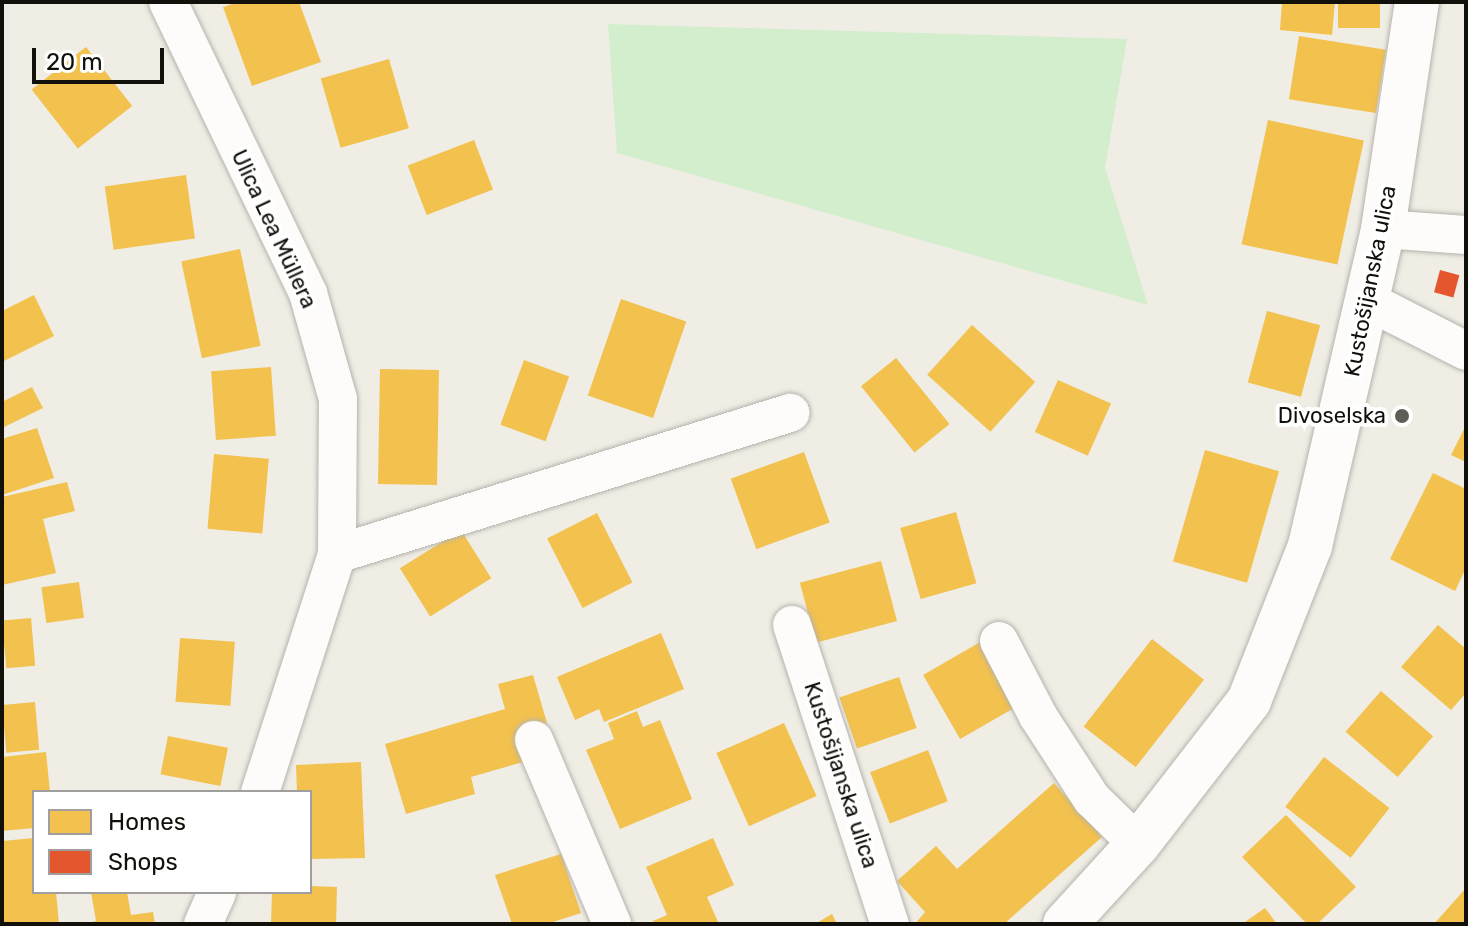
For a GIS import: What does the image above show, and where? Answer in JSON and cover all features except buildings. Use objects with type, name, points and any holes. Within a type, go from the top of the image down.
[{"type":"street","name":"Ulica Lea Müllera","points":[[168,2],[308,293],[338,399],[337,554],[261,790]]},
{"type":"street","name":"Kustošijanska ulica","points":[[1065,924],[1138,844],[1249,701],[1310,546],[1383,229],[1417,2]]},
{"type":"street","points":[[1383,229],[1466,235]]},
{"type":"street","points":[[1366,300],[1466,351]]},
{"type":"street","points":[[337,554],[791,413]]},
{"type":"street","name":"Kustošijanska ulica","points":[[792,625],[890,924]]},
{"type":"street","points":[[999,641],[1038,716],[1092,799],[1138,844]]},
{"type":"street","points":[[534,740],[612,924]]},
{"type":"street","points":[[203,924],[216,894]]},
{"type":"green space","points":[[608,24],[1127,39],[1105,168],[1148,305],[617,153]]},
{"type":"place","name":"Divoselska","points":[[1402,416]]}]
